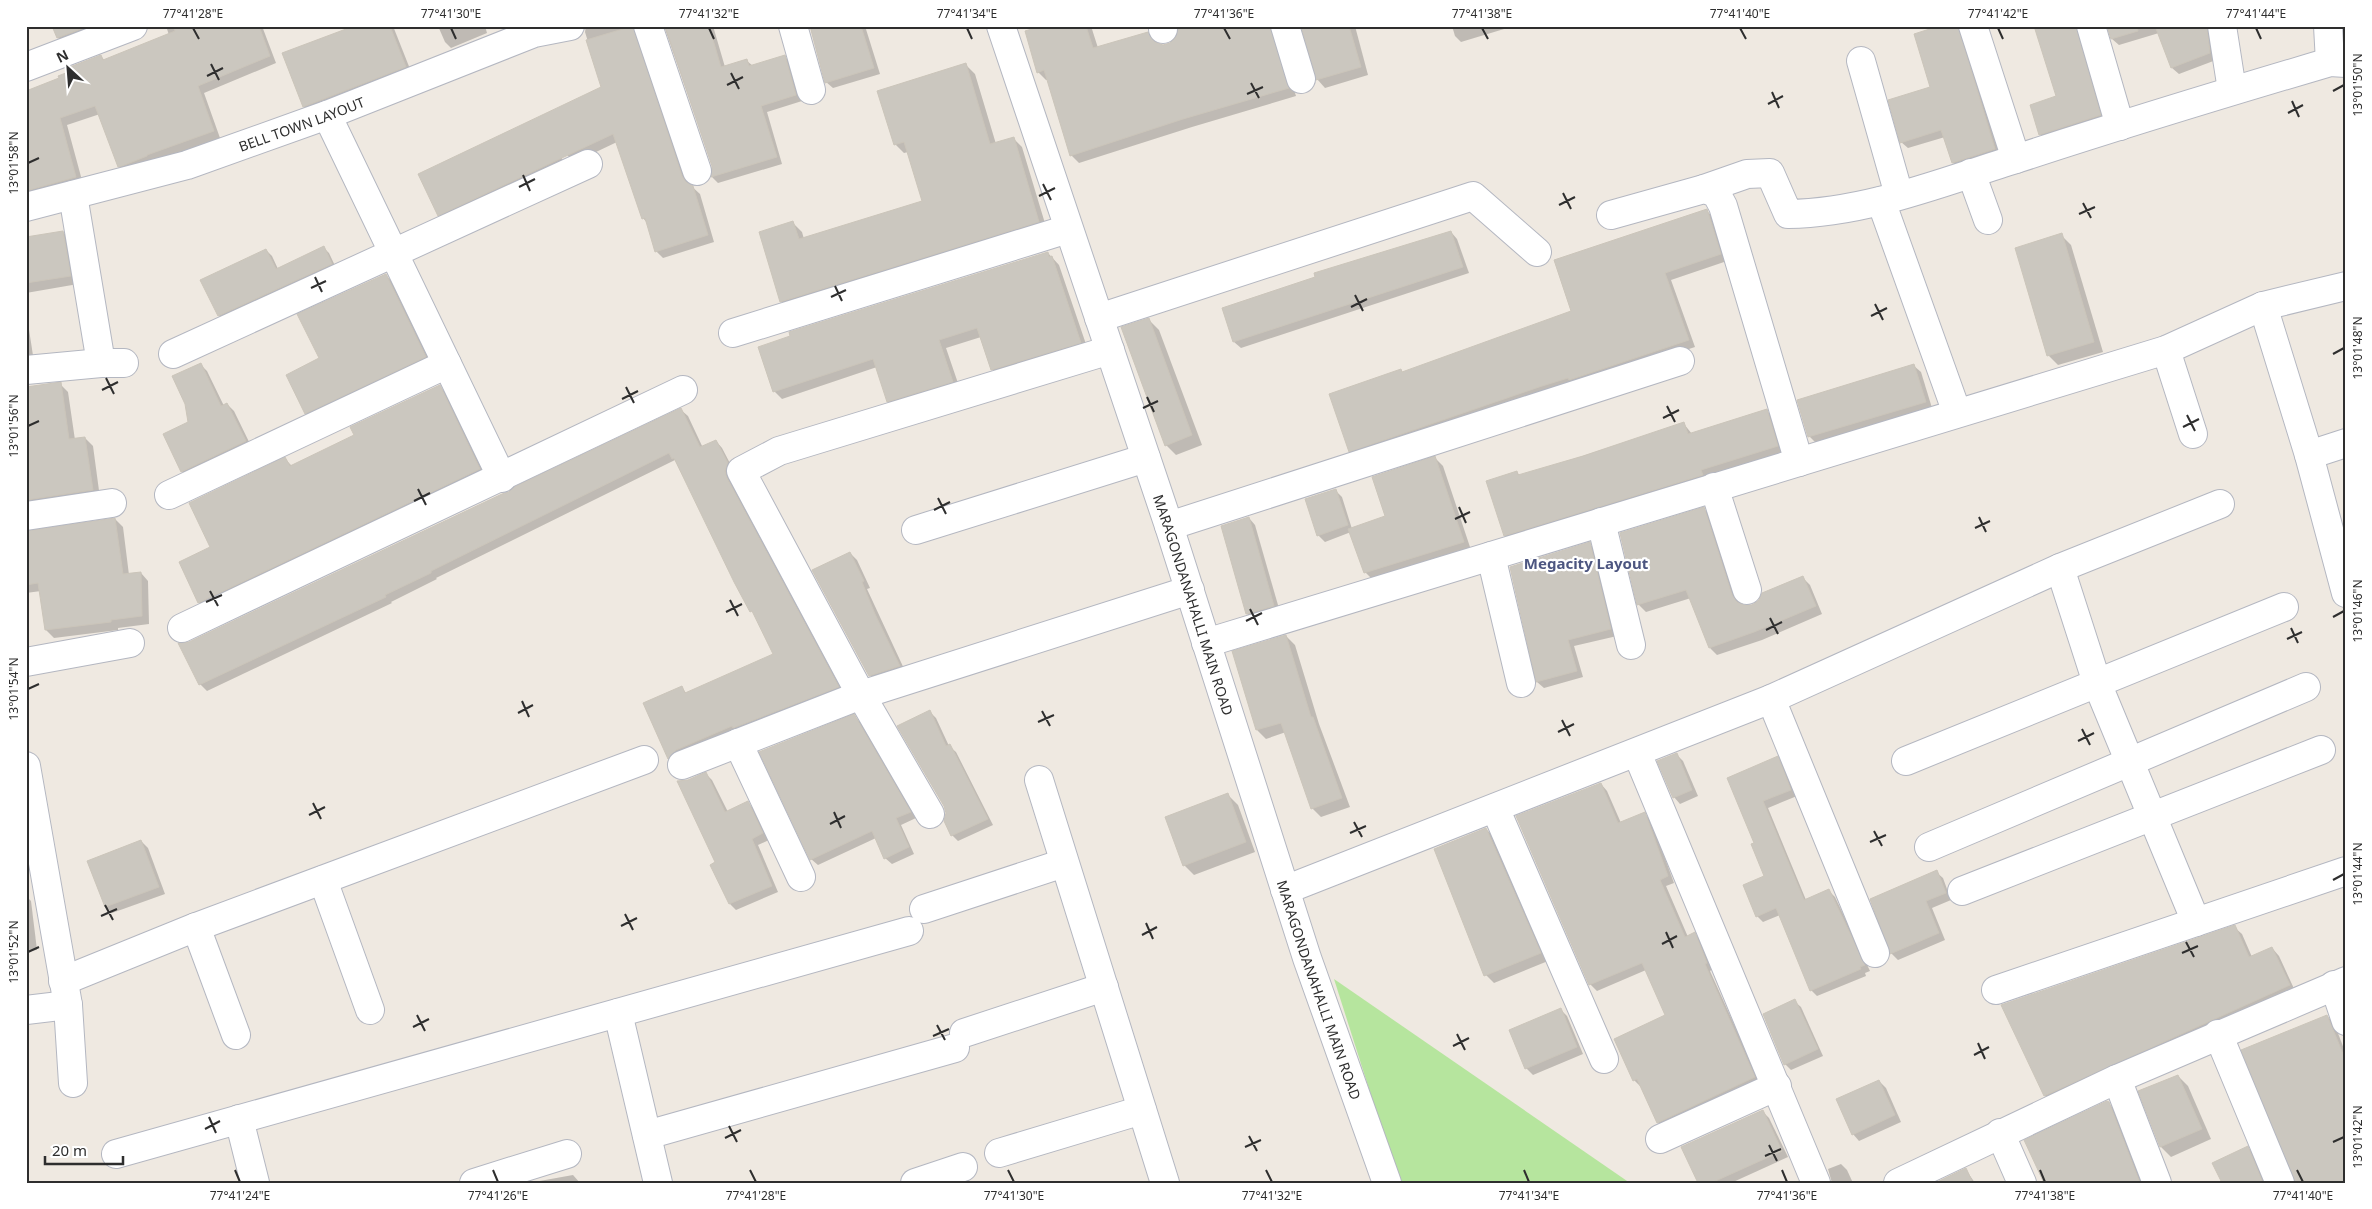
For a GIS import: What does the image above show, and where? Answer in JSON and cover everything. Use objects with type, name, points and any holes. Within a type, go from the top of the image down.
[{"type":"street","points":[[26,67],[133,26]]},
{"type":"street","name":"BELL TOWN LAYOUT","points":[[26,207],[187,165],[327,115],[533,29],[570,26]]},
{"type":"street","points":[[648,26],[697,171]]},
{"type":"street","points":[[793,26],[812,90]]},
{"type":"street","name":"MARAGONDANAHALLI MAIN ROAD","points":[[1000,26],[1169,526],[1285,890],[1387,1183]]},
{"type":"street","points":[[1285,26],[1301,79]]},
{"type":"street","points":[[1973,26],[2016,158]]},
{"type":"street","points":[[2091,26],[2120,126]]},
{"type":"street","points":[[2222,26],[2232,90]]},
{"type":"street","points":[[1612,215],[1704,189],[1747,174],[1770,172],[1788,214],[1807,214],[1890,198],[2232,90],[2338,63],[2328,26]]},
{"type":"street","points":[[1861,61],[1890,198],[1957,413]]},
{"type":"street","points":[[327,115],[502,478]]},
{"type":"street","points":[[173,354],[588,164]]},
{"type":"street","points":[[1971,173],[1988,220]]},
{"type":"street","points":[[1704,189],[1716,193],[1723,206],[1799,462]]},
{"type":"street","points":[[26,370],[113,363],[73,195]]},
{"type":"street","points":[[1100,318],[1472,196],[1537,252]]},
{"type":"street","points":[[732,333],[1068,229]]},
{"type":"street","points":[[1206,643],[2166,350],[2263,306],[2346,286]]},
{"type":"street","points":[[2263,306],[2309,455],[2343,577]]},
{"type":"street","points":[[930,814],[861,695],[741,471],[780,451],[1110,350]]},
{"type":"street","points":[[2166,350],[2193,434]]},
{"type":"street","points":[[1169,526],[1680,361]]},
{"type":"street","points":[[169,496],[447,364]]},
{"type":"street","points":[[182,628],[502,478],[683,390]]},
{"type":"street","points":[[2309,455],[2346,443]]},
{"type":"street","points":[[916,530],[1146,458]]},
{"type":"street","points":[[1714,487],[1746,590]]},
{"type":"street","points":[[26,516],[112,503]]},
{"type":"street","points":[[1285,890],[1771,699],[2060,568],[2220,504]]},
{"type":"street","points":[[1601,522],[1631,645]]},
{"type":"street","points":[[1491,556],[1521,683]]},
{"type":"street","points":[[2060,568],[2097,683],[2196,922]]},
{"type":"street","points":[[682,765],[861,695],[1190,590]]},
{"type":"street","points":[[1906,761],[2284,607]]},
{"type":"street","points":[[26,662],[130,643]]},
{"type":"street","points":[[1929,847],[2306,687]]},
{"type":"street","points":[[1771,699],[1875,953]]},
{"type":"street","points":[[738,743],[801,877]]},
{"type":"street","points":[[1962,891],[2321,750]]},
{"type":"street","points":[[1637,753],[1816,1183]]},
{"type":"street","points":[[26,1010],[66,993],[196,927],[644,760]]},
{"type":"street","points":[[26,766],[35,874],[66,993],[74,1083]]},
{"type":"street","points":[[1039,780],[1165,1183]]},
{"type":"street","points":[[1495,808],[1604,1058]]},
{"type":"street","points":[[116,1154],[618,1013],[916,920],[1064,863]]},
{"type":"street","points":[[1996,990],[2346,871]]},
{"type":"street","points":[[323,880],[370,1010]]},
{"type":"street","points":[[196,927],[236,1035]]},
{"type":"street","points":[[1898,1183],[2000,1133],[2118,1079],[2218,1034],[2340,983],[2346,1021]]},
{"type":"street","points":[[647,1135],[959,1041],[1104,987]]},
{"type":"street","points":[[618,1013],[658,1183]]},
{"type":"street","points":[[2218,1034],[2280,1183]]},
{"type":"street","points":[[2118,1079],[2157,1183]]},
{"type":"street","points":[[1660,1140],[1777,1086]]},
{"type":"street","points":[[999,1153],[1142,1110]]},
{"type":"street","points":[[239,1119],[255,1183]]},
{"type":"street","points":[[2000,1133],[2022,1183]]},
{"type":"street","points":[[474,1183],[567,1154]]},
{"type":"street","points":[[915,1183],[964,1166]]},
{"type":"green space","points":[[1334,979],[1630,1183],[1399,1183]]},
{"type":"building","points":[[52,26],[89,26],[57,38]]},
{"type":"building","points":[[173,26],[259,26],[270,56],[198,86],[214,131],[122,166],[118,167],[95,106],[60,118],[76,177],[26,191],[26,91],[59,78],[58,76],[71,71],[70,67],[101,55],[103,60],[175,31]]},
{"type":"building","points":[[354,26],[390,26],[406,67],[303,107],[282,53]]},
{"type":"building","points":[[633,26],[682,176],[686,182],[693,186],[708,235],[655,252],[645,218],[642,219],[613,134],[438,216],[418,174],[601,87],[586,40]]},
{"type":"building","points":[[665,26],[709,26],[721,67],[747,59],[749,66],[785,55],[796,95],[761,106],[777,157],[711,177],[712,166]]},
{"type":"building","points":[[810,26],[861,26],[874,68],[825,83]]},
{"type":"building","points":[[1042,26],[1086,26],[1093,48],[1148,32],[1155,42],[1163,45],[1170,43],[1176,37],[1179,26],[1270,26],[1289,88],[1183,119],[1070,156],[1044,70],[1037,73],[1025,31]]},
{"type":"building","points":[[1301,26],[1349,26],[1361,67],[1316,80]]},
{"type":"building","points":[[1939,26],[1958,26],[1995,149],[1952,163],[1941,130],[1900,143],[1888,100],[1930,87],[1914,34]]},
{"type":"building","points":[[2034,26],[2076,26],[2101,115],[2039,135],[2030,105],[2056,96]]},
{"type":"building","points":[[2107,26],[2137,26],[2138,31],[2111,39]]},
{"type":"building","points":[[2155,26],[2207,26],[2210,53],[2171,68]]},
{"type":"building","points":[[966,63],[990,144],[1014,137],[1039,222],[780,302],[759,232],[793,221],[799,239],[922,201],[904,142],[894,145],[877,91]]},
{"type":"building","points":[[1707,209],[1721,254],[1665,273],[1689,340],[1569,380],[1568,378],[1539,387],[1349,452],[1329,394],[1401,369],[1402,372],[1571,311],[1554,260]]},
{"type":"building","points":[[63,231],[71,276],[26,283],[26,237]]},
{"type":"building","points":[[1451,231],[1463,267],[1233,342],[1222,308],[1315,277],[1314,273]]},
{"type":"building","points":[[2062,233],[2094,342],[2047,356],[2015,248]]},
{"type":"building","points":[[324,246],[332,264],[218,316],[200,280],[266,249],[276,269]]},
{"type":"building","points":[[1048,252],[1049,257],[1052,256],[1081,343],[991,370],[977,328],[939,340],[953,382],[887,402],[873,359],[773,392],[758,347],[790,336],[789,332]]},
{"type":"building","points":[[386,274],[426,357],[305,414],[286,375],[319,358],[297,314]]},
{"type":"building","points":[[1149,318],[1192,435],[1165,446],[1121,327]]},
{"type":"building","points":[[201,363],[221,406],[227,403],[246,441],[181,472],[163,434],[188,422],[185,404],[172,376]]},
{"type":"building","points":[[1914,364],[1926,402],[1808,437],[1797,400]]},
{"type":"building","points":[[61,382],[69,439],[85,437],[93,490],[26,500],[26,387]]},
{"type":"building","points":[[440,385],[480,469],[198,603],[179,562],[210,547],[189,503],[285,457],[290,466],[354,435],[350,427]]},
{"type":"building","points":[[681,408],[700,447],[716,440],[728,463],[725,471],[727,478],[839,687],[733,728],[732,726],[676,750],[668,759],[643,703],[682,686],[685,693],[773,654],[752,611],[750,612],[734,582],[674,458],[672,459],[669,453],[431,571],[431,573],[385,595],[386,597],[199,685],[178,643],[189,642],[509,492],[514,487]]},
{"type":"building","points":[[1767,409],[1778,446],[1701,470],[1703,475],[1504,536],[1486,481],[1517,471],[1518,475],[1583,456],[1684,422],[1688,434]]},
{"type":"building","points":[[1435,456],[1464,542],[1364,573],[1348,529],[1385,516],[1372,477]]},
{"type":"building","points":[[1336,489],[1348,525],[1317,536],[1305,499]]},
{"type":"building","points":[[1704,507],[1732,595],[1737,602],[1744,605],[1752,605],[1759,600],[1762,593],[1803,576],[1816,606],[1754,632],[1709,648],[1686,590],[1637,605],[1620,533]]},
{"type":"building","points":[[1249,517],[1274,606],[1246,614],[1221,526]]},
{"type":"building","points":[[115,518],[123,574],[141,572],[142,616],[111,620],[111,622],[45,630],[38,583],[26,585],[26,531]]},
{"type":"building","points":[[1590,542],[1611,629],[1568,640],[1577,671],[1536,682],[1510,567]]},
{"type":"building","points":[[850,552],[864,581],[862,582],[875,614],[900,666],[869,676],[812,570]]},
{"type":"building","points":[[1286,635],[1311,717],[1313,717],[1342,798],[1311,809],[1281,723],[1256,730],[1232,651]]},
{"type":"building","points":[[930,710],[946,746],[950,744],[988,819],[951,836],[944,821],[946,813],[944,806],[897,726]]},
{"type":"building","points":[[854,714],[911,812],[896,818],[909,847],[884,859],[872,831],[810,860],[759,752]]},
{"type":"building","points":[[1677,753],[1692,790],[1673,798],[1657,761]]},
{"type":"building","points":[[1778,756],[1791,790],[1763,801],[1804,900],[1829,889],[1865,965],[1860,967],[1861,969],[1810,991],[1776,908],[1756,917],[1743,885],[1764,876],[1751,844],[1754,843],[1727,778]]},
{"type":"building","points":[[706,772],[725,812],[748,801],[763,833],[752,839],[772,886],[729,904],[710,865],[715,862],[677,781],[688,780]]},
{"type":"building","points":[[1601,783],[1618,823],[1645,812],[1668,876],[1660,880],[1685,937],[1695,932],[1707,963],[1705,964],[1755,1077],[1657,1123],[1637,1079],[1633,1081],[1614,1039],[1665,1015],[1642,963],[1589,985],[1516,816]]},
{"type":"building","points":[[1228,793],[1246,842],[1183,866],[1165,817]]},
{"type":"building","points":[[1486,828],[1541,953],[1484,976],[1434,849]]},
{"type":"building","points":[[141,840],[159,887],[105,907],[87,861]]},
{"type":"building","points":[[1937,870],[1946,893],[1926,901],[1939,933],[1890,954],[1870,899]]},
{"type":"building","points":[[2235,925],[2249,957],[2272,947],[2290,985],[2044,1096],[2001,1005]]},
{"type":"building","points":[[1795,999],[1818,1049],[1784,1065],[1763,1014]]},
{"type":"building","points":[[1561,1008],[1577,1047],[1525,1069],[1509,1030]]},
{"type":"building","points":[[2327,1015],[2346,1061],[2346,1183],[2295,1183],[2241,1050]]},
{"type":"building","points":[[2178,1075],[2202,1129],[2160,1147],[2138,1091]]},
{"type":"building","points":[[1879,1080],[1895,1115],[1852,1135],[1836,1099]]},
{"type":"building","points":[[2107,1101],[2140,1183],[2044,1183],[2024,1140]]},
{"type":"building","points":[[1763,1110],[1782,1151],[1711,1183],[1698,1183],[1681,1147]]},
{"type":"building","points":[[2248,1146],[2263,1183],[2222,1183],[2212,1163]]},
{"type":"building","points":[[1966,1168],[1973,1183],[1935,1183]]},
{"type":"district","name":"Megacity Layout","points":[[1586,563]]}]
